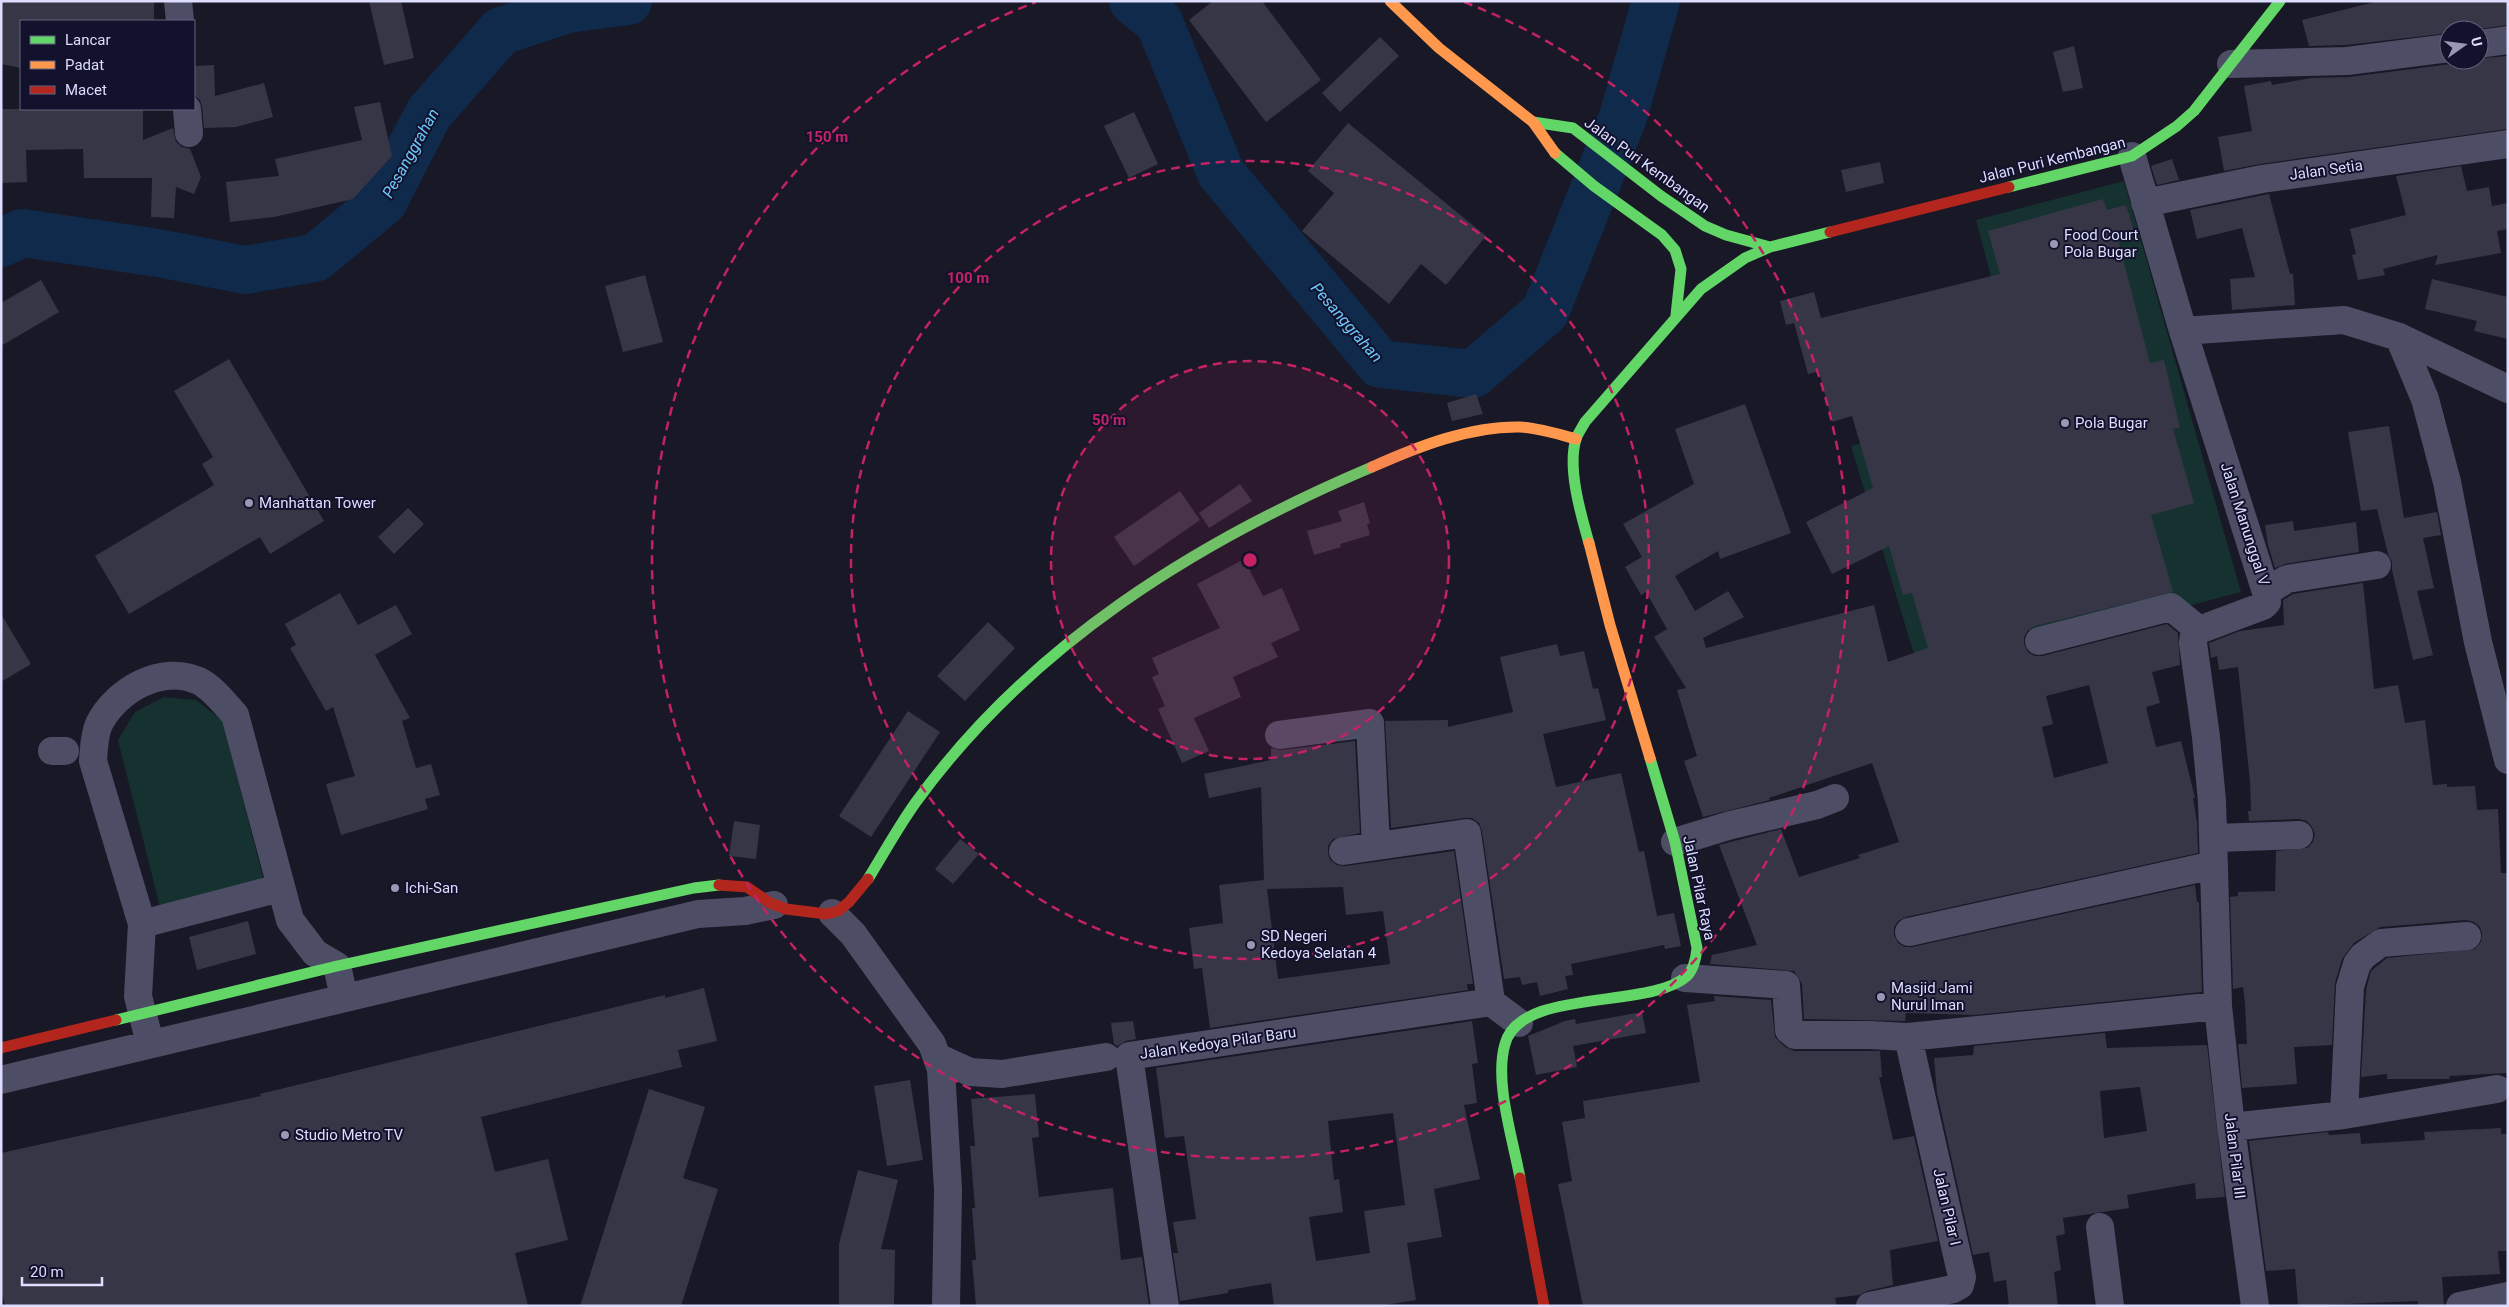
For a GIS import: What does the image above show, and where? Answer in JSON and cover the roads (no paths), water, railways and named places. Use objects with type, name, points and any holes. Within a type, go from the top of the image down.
[{"type":"street","points":[[178,1],[180,20]]},
{"type":"street","name":"Jalan Puri Kembangan","points":[[1390,1],[1453,60],[1533,122],[1554,152],[1594,186],[1662,235],[1675,250],[1681,269],[1676,315]]},
{"type":"street","name":"Jalan Puri Kembangan","points":[[1576,439],[1590,416],[1676,315],[1701,289],[1724,271],[1745,258],[1770,247],[2132,156],[2177,126],[2194,111],[2280,1]]},
{"type":"street","points":[[2489,43],[2508,40]]},
{"type":"street","points":[[2231,64],[2347,61],[2439,49]]},
{"type":"street","name":"Jalan Puri Kembangan","points":[[1533,122],[1573,128],[1686,214],[1726,235],[1770,247]]},
{"type":"street","name":"Jalan Setia","points":[[2145,203],[2262,179],[2508,144]]},
{"type":"street","name":"Jalan Manunggal V","points":[[2132,156],[2183,331],[2266,592],[2266,602],[2255,610],[2222,620],[2199,630]]},
{"type":"street","points":[[2183,331],[2332,319],[2344,320],[2399,338],[2508,389]]},
{"type":"street","points":[[2399,338],[2425,399],[2440,455],[2478,642],[2508,760]]},
{"type":"street","points":[[1,1080],[698,914],[745,911],[774,906],[805,913],[832,913],[855,897],[906,817],[958,748],[1006,696],[1056,650],[1092,622],[1182,560],[1259,518],[1412,450],[1469,433],[1504,428],[1550,431],[1576,439]]},
{"type":"street","name":"Jalan Pilar Raya","points":[[1576,439],[1573,457],[1579,507],[1610,625],[1675,842],[1697,948],[1695,964],[1685,978]]},
{"type":"street","points":[[2266,592],[2287,579],[2377,566]]},
{"type":"street","points":[[1544,1306],[1502,1089],[1501,1062],[1507,1038],[1520,1023],[1542,1012],[1664,988],[1685,978],[1786,985],[1789,1030],[1795,1035],[1869,1034],[1908,1038],[2218,1006],[2215,838],[2206,737],[2194,658],[2194,634],[2199,630],[2171,607],[2039,640]]},
{"type":"street","points":[[150,1043],[138,996],[142,924],[93,761],[98,725],[110,706],[129,689],[157,678],[181,676],[199,681],[212,690],[235,715],[290,920],[315,953],[337,966],[344,997]]},
{"type":"street","points":[[1279,735],[1370,723],[1376,846]]},
{"type":"street","points":[[1675,842],[1731,825],[1835,798]]},
{"type":"street","points":[[1343,851],[1467,833],[1492,1002],[1520,1023]]},
{"type":"street","points":[[2215,838],[2299,836]]},
{"type":"street","points":[[1909,932],[2214,865]]},
{"type":"street","points":[[1,1048],[142,1012],[337,966],[694,888],[725,884],[750,888],[774,906]]},
{"type":"street","points":[[142,924],[280,888]]},
{"type":"street","points":[[832,913],[853,934],[932,1044],[937,1057],[942,1083],[948,1190],[946,1306]]},
{"type":"street","points":[[2344,1115],[2350,987],[2357,964],[2363,956],[2381,943],[2467,936]]},
{"type":"street","name":"Jalan Kedoya Pilar Baru","points":[[1166,1306],[1129,1056],[1492,1002]]},
{"type":"street","name":"Jalan Pilar III","points":[[2218,1006],[2231,1127],[2255,1306]]},
{"type":"street","name":"Jalan Pilar I","points":[[1870,1306],[1953,1289],[1960,1285],[1962,1277],[1908,1038]]},
{"type":"street","points":[[937,1057],[970,1072],[1002,1074],[1106,1058]]},
{"type":"street","points":[[2231,1127],[2344,1115],[2497,1088]]},
{"type":"street","points":[[2100,1227],[2110,1306]]},
{"type":"street","points":[[2460,1306],[2508,1296]]},
{"type":"waterway","name":"Pesanggrahan","points":[[1,243],[22,233],[158,253],[245,270],[315,258],[383,202],[429,113],[501,31],[568,9],[628,1]]},
{"type":"waterway","name":"Pesanggrahan","points":[[1133,1],[1159,22],[1221,173],[1380,364],[1473,374],[1545,312],[1623,117],[1656,1]]},
{"type":"place","name":"Food Court Pola Bugar","points":[[2054,244]]},
{"type":"place","name":"Pola Bugar","points":[[2065,423]]},
{"type":"place","name":"Manhattan Tower","points":[[249,503]]},
{"type":"place","name":"Ichi-San","points":[[395,888]]},
{"type":"place","name":"SD Negeri Kedoya Selatan 4","points":[[1251,945]]},
{"type":"place","name":"Masjid Jami Nurul Iman","points":[[1881,997]]},
{"type":"place","name":"Studio Metro TV","points":[[285,1135]]}]
